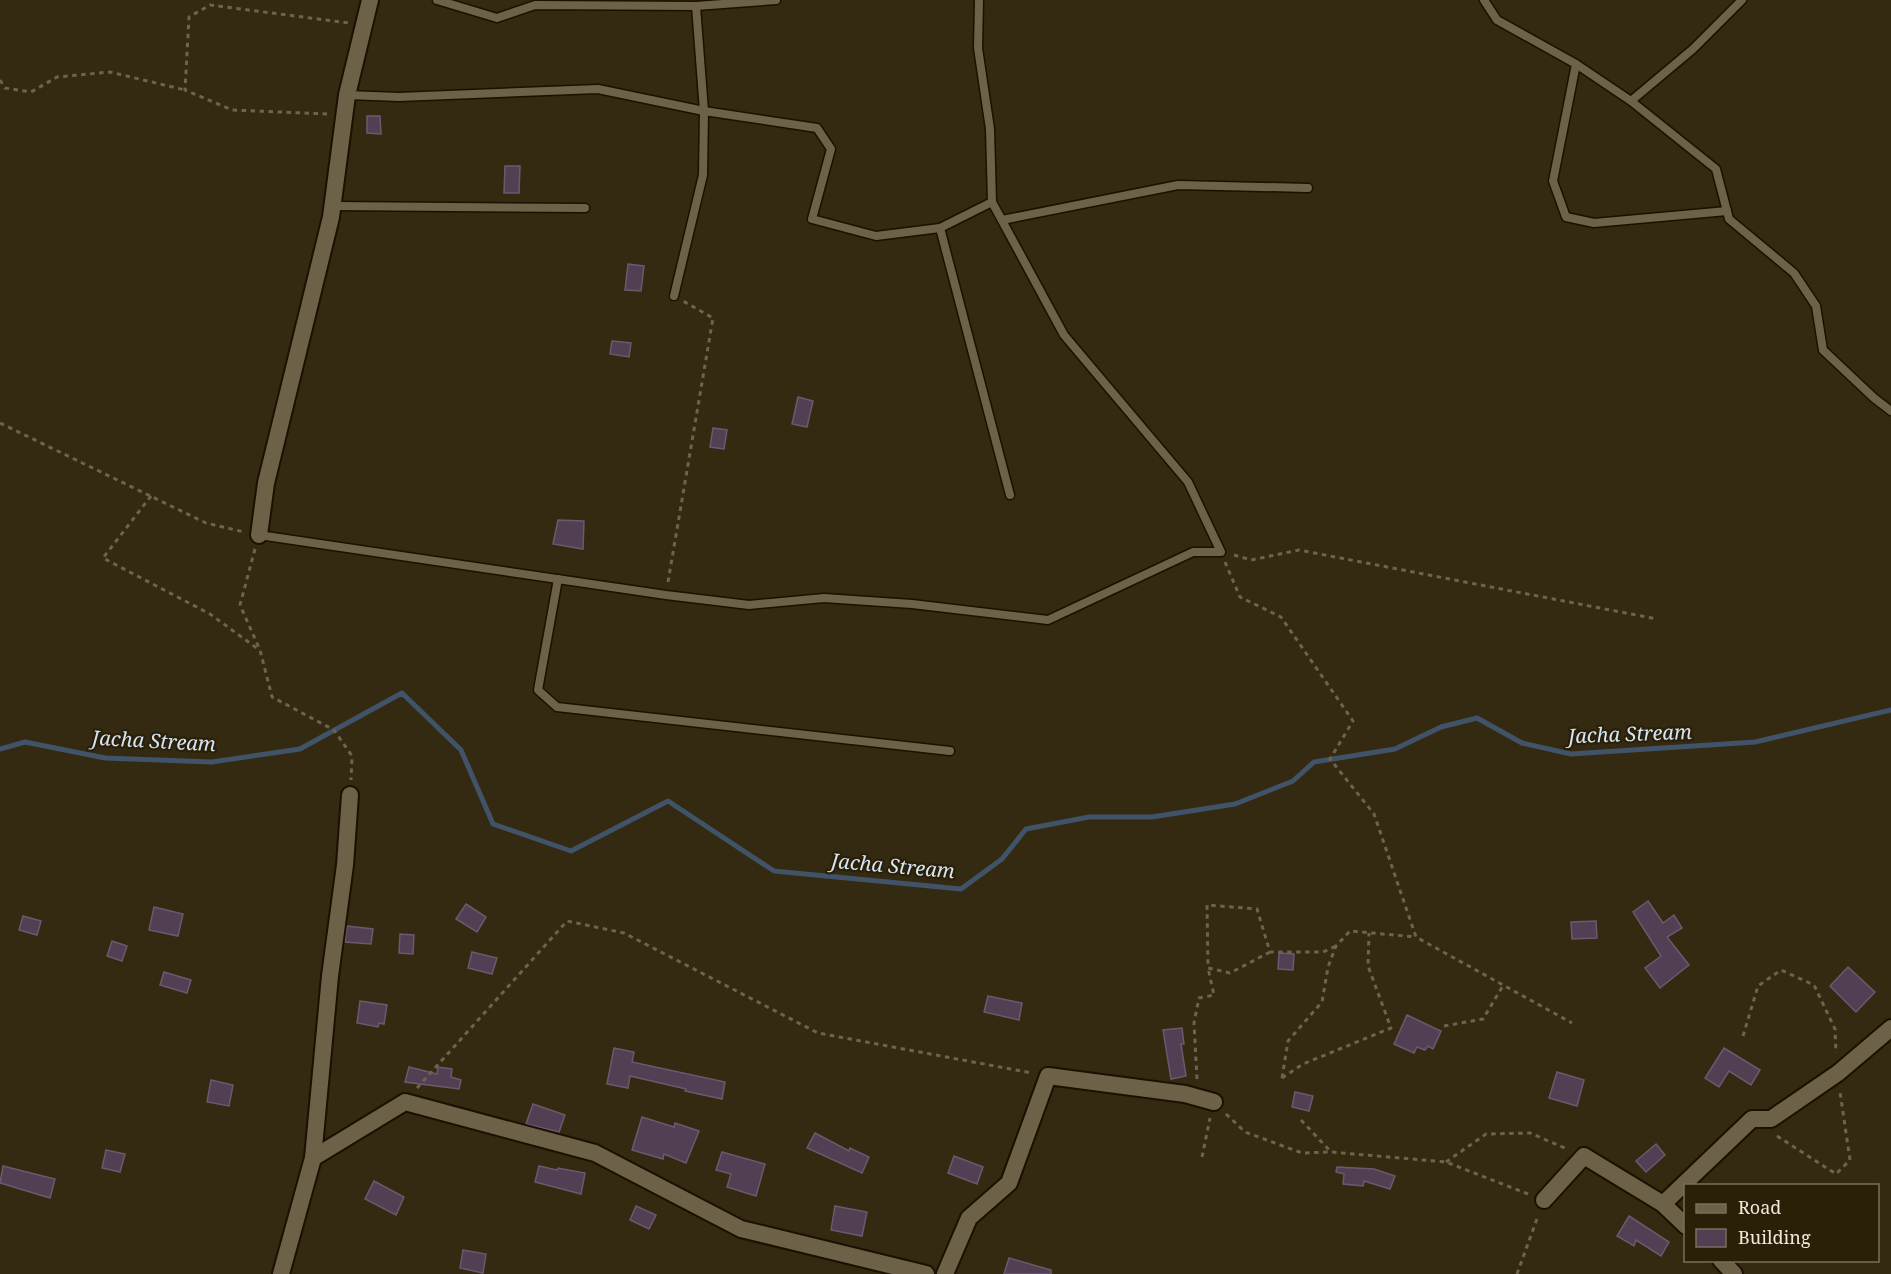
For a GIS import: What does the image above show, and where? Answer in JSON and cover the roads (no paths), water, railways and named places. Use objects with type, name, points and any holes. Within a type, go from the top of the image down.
[{"type":"street","points":[[259,535],[266,483],[333,206],[347,95],[370,0]]},
{"type":"street","points":[[281,1274],[313,1158],[330,976],[345,865],[350,795]]},
{"type":"street","points":[[1663,1204],[1752,1119],[1771,1119],[1838,1073],[1891,1028]]},
{"type":"street","points":[[945,1274],[969,1218],[1009,1183],[1048,1076],[1185,1094],[1214,1102]]},
{"type":"street","points":[[313,1158],[405,1102],[595,1153],[741,1229],[926,1274]]},
{"type":"street","points":[[1544,1200],[1584,1156],[1663,1204],[1684,1224]]},
{"type":"street","points":[[1723,1262],[1734,1274]]},
{"type":"lane","points":[[437,0],[498,18],[535,5],[696,6],[776,0]]},
{"type":"lane","points":[[259,535],[666,595],[749,605],[824,598],[912,604],[1048,620],[1193,552],[1221,552],[1188,482],[1064,335],[992,202],[990,129],[978,48],[979,0]]},
{"type":"lane","points":[[1484,0],[1497,20],[1576,64],[1630,101],[1716,169],[1729,219],[1794,273],[1816,306],[1823,350],[1891,411]]},
{"type":"lane","points":[[1630,101],[1693,49],[1742,0]]},
{"type":"lane","points":[[674,296],[703,175],[704,111],[696,6]]},
{"type":"lane","points":[[1576,64],[1553,181],[1566,217],[1594,223],[1726,211]]},
{"type":"lane","points":[[347,95],[399,97],[598,89],[704,111],[817,128],[831,149],[812,219],[876,236],[940,228],[992,202]]},
{"type":"lane","points":[[1002,220],[1178,185],[1308,188]]},
{"type":"lane","points":[[333,206],[585,208]]},
{"type":"lane","points":[[940,228],[1010,495]]},
{"type":"lane","points":[[558,579],[538,690],[556,707],[950,751]]},
{"type":"waterway","name":"Jacha Stream","points":[[0,749],[25,742],[105,758],[212,762],[300,749],[402,693],[461,750],[493,824],[571,851],[668,801],[774,871],[961,889],[1002,859],[1026,829],[1089,817],[1152,817],[1235,804],[1293,781],[1314,762],[1395,749],[1441,727],[1477,718],[1522,743],[1571,754],[1755,742],[1891,710]]}]
